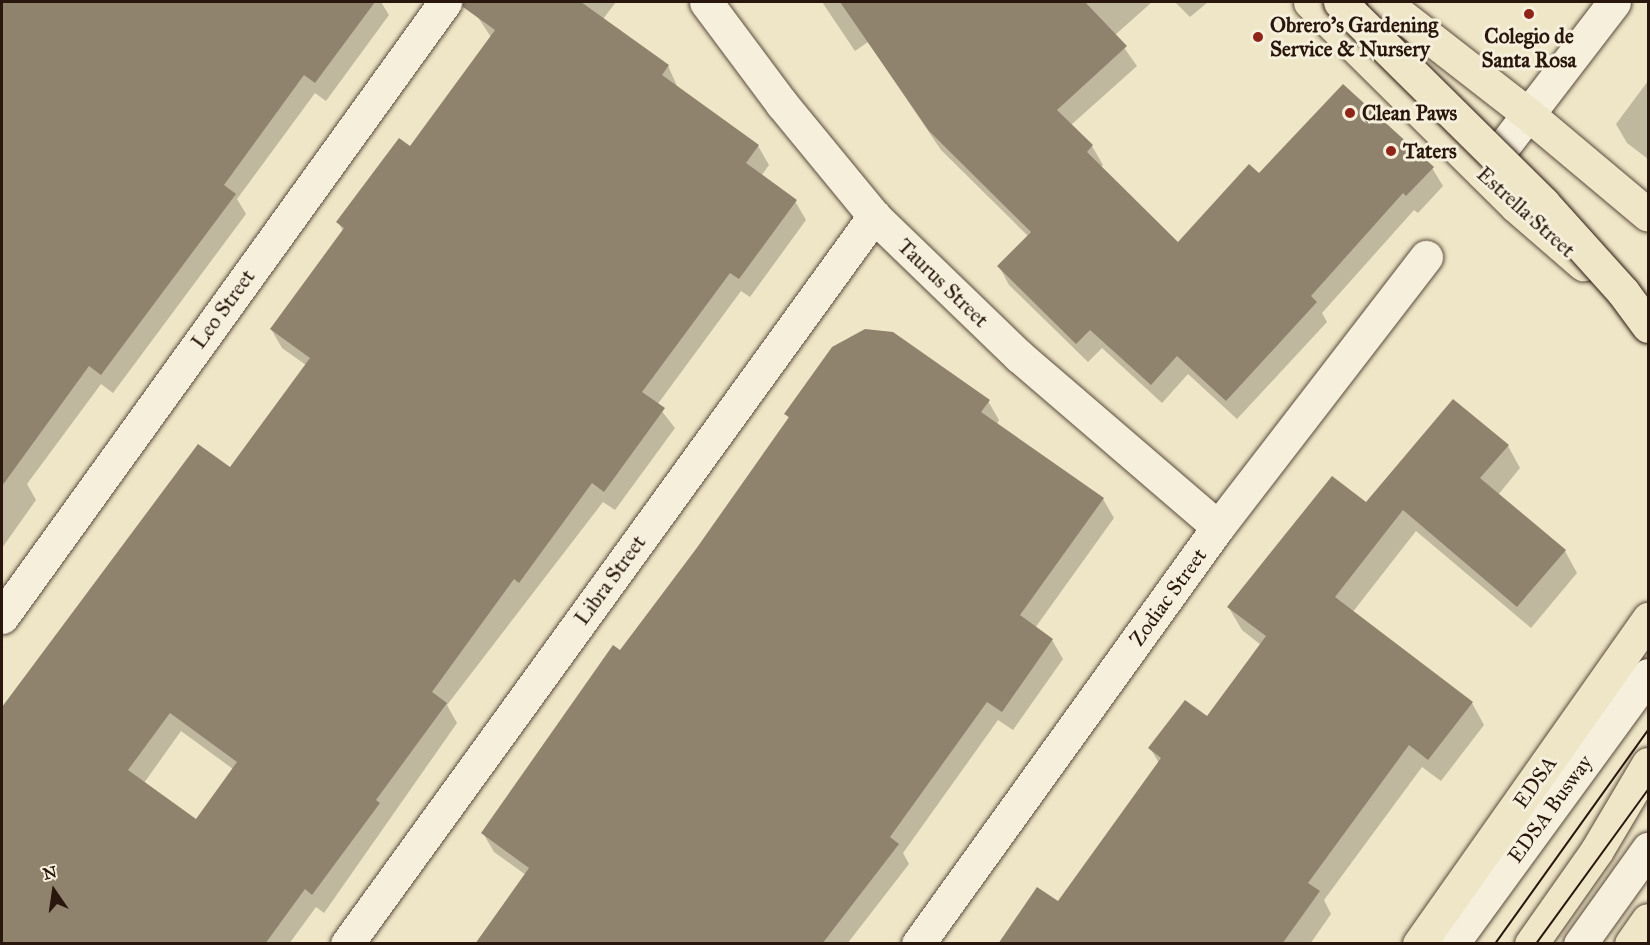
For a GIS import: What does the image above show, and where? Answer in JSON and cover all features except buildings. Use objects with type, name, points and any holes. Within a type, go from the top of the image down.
[{"type":"main road","name":"Estrella Street","points":[[1310,2],[1483,174],[1612,288],[1648,310]]},
{"type":"main road","points":[[1340,2],[1543,203],[1623,292],[1648,326]]},
{"type":"main road","points":[[1384,2],[1529,115],[1648,214]]},
{"type":"main road","name":"EDSA","points":[[1419,944],[1648,619]]},
{"type":"main road","points":[[1531,944],[1596,850],[1648,764]]},
{"type":"main road","points":[[1631,944],[1648,920]]},
{"type":"street","name":"Leo Street","points":[[2,617],[445,2]]},
{"type":"street","name":"Taurus Street","points":[[706,2],[782,104],[874,216],[1019,356],[1218,527]]},
{"type":"street","points":[[1483,174],[1614,2]]},
{"type":"street","name":"Libra Street","points":[[347,944],[874,216]]},
{"type":"street","name":"Zodiac Street","points":[[918,944],[1218,527],[1426,257]]},
{"type":"street","name":"EDSA Busway","points":[[1452,944],[1648,675]]},
{"type":"street","points":[[1580,944],[1648,849]]},
{"type":"tram line","points":[[1495,944],[1648,730]]},
{"type":"tram line","points":[[1536,944],[1648,790]]},
{"type":"place","name":"Colegio de Santa Rosa","points":[[1529,14]]},
{"type":"place","name":"Obrero's Gardening Service & Nursery","points":[[1258,37]]},
{"type":"place","name":"Clean Paws","points":[[1350,113]]},
{"type":"place","name":"Taters","points":[[1391,151]]}]
